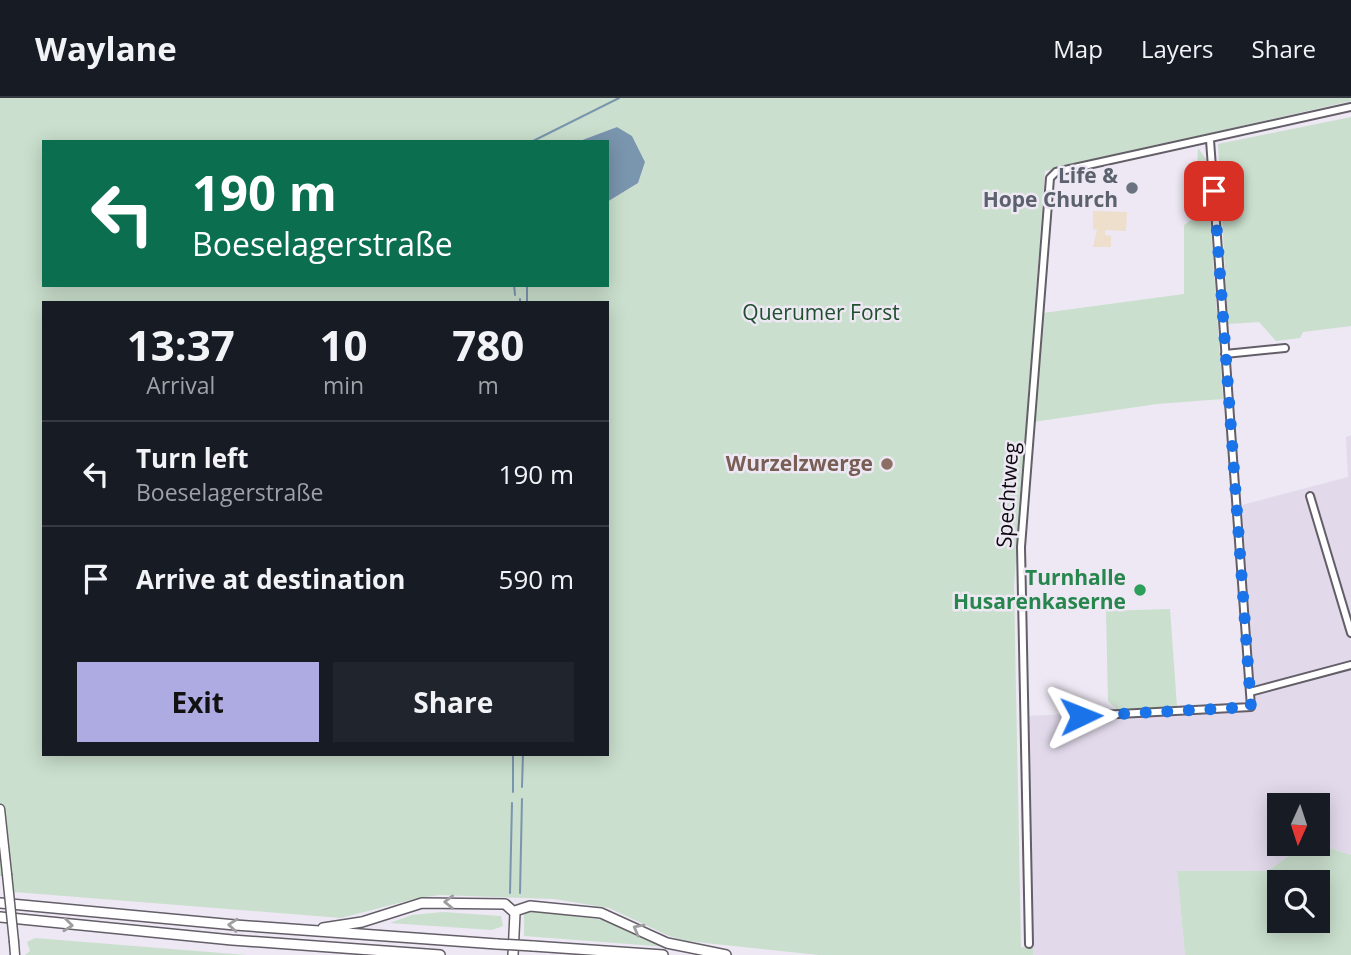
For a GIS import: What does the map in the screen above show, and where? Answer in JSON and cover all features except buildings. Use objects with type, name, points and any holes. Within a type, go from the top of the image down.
[{"type":"highway","points":[[301,930],[362,922],[430,902],[505,904],[514,911]]},
{"type":"highway","points":[[0,903],[301,930],[663,955]]},
{"type":"highway","points":[[514,911],[526,906],[601,913],[667,943],[726,955]]},
{"type":"highway","points":[[513,955],[514,911]]},
{"type":"highway","points":[[0,918],[232,940],[440,955]]},
{"type":"main road","points":[[0,809],[15,955]]},
{"type":"street","points":[[1081,716],[1251,707],[1210,140],[1351,107]]},
{"type":"street","name":"Spechtweg","points":[[1029,944],[1021,547],[1036,335],[1052,175],[1210,140]]},
{"type":"street","points":[[1225,354],[1285,348]]},
{"type":"street","points":[[1310,496],[1351,633]]},
{"type":"street","points":[[1250,692],[1351,665]]},
{"type":"shaded area","points":[[1093,211],[1127,212],[1126,231],[1105,230],[1105,235],[1111,236],[1111,247],[1093,247],[1097,230],[1093,229]]},
{"type":"shaded area","points":[[1351,435],[1351,855],[1330,848],[1330,793],[1267,793],[1267,856],[1289,856],[1267,871],[1177,871],[1185,955],[1033,955],[1027,812],[1030,790],[1028,716],[1065,714],[1081,720],[1255,711],[1242,505],[1348,477],[1346,437]]},
{"type":"green space","name":"Querumer Forst","points":[[0,98],[1351,98],[1351,101],[1045,171],[1014,586],[1021,947],[1033,948],[1033,955],[819,955],[687,941],[669,936],[609,908],[554,899],[440,895],[341,918],[14,892],[11,875],[0,876]]},
{"type":"green space","points":[[1351,117],[1351,326],[1303,332],[1300,338],[1276,341],[1259,322],[1228,324],[1218,144]]},
{"type":"green space","points":[[1198,148],[1206,159],[1223,399],[1157,404],[1033,422],[1043,313],[1184,294],[1184,225],[1195,217]]},
{"type":"green space","points":[[1170,609],[1177,707],[1118,710],[1108,701],[1106,611]]},
{"type":"green space","points":[[1330,848],[1351,855],[1351,955],[1185,955],[1177,871],[1267,871],[1267,933],[1330,933],[1330,870],[1268,870],[1289,856],[1330,856]]},
{"type":"green space","points":[[524,910],[604,920],[668,947],[524,936]]},
{"type":"green space","points":[[443,912],[501,916],[503,926],[492,930],[390,923],[412,915]]},
{"type":"green space","points":[[35,938],[246,955],[25,955],[30,951],[27,942]]},
{"type":"water","points":[[617,127],[632,136],[645,162],[638,183],[609,201],[609,140],[582,140]]},
{"type":"waterway","points":[[535,140],[619,98]]},
{"type":"waterway","points":[[514,287],[515,295]]},
{"type":"waterway","points":[[527,287],[527,301]]},
{"type":"waterway","points":[[513,756],[513,792]]},
{"type":"waterway","points":[[522,787],[523,756]]},
{"type":"waterway","points":[[520,893],[522,799]]},
{"type":"waterway","points":[[510,893],[512,803]]},
{"type":"place","name":"Life & Hope Church","points":[[1132,188]]},
{"type":"place","name":"Wurzelzwerge","points":[[887,464]]},
{"type":"place","name":"Turnhalle Husarenkaserne","points":[[1140,590]]},
{"type":"route","points":[[1081,716],[1251,707],[1214,191]]}]
